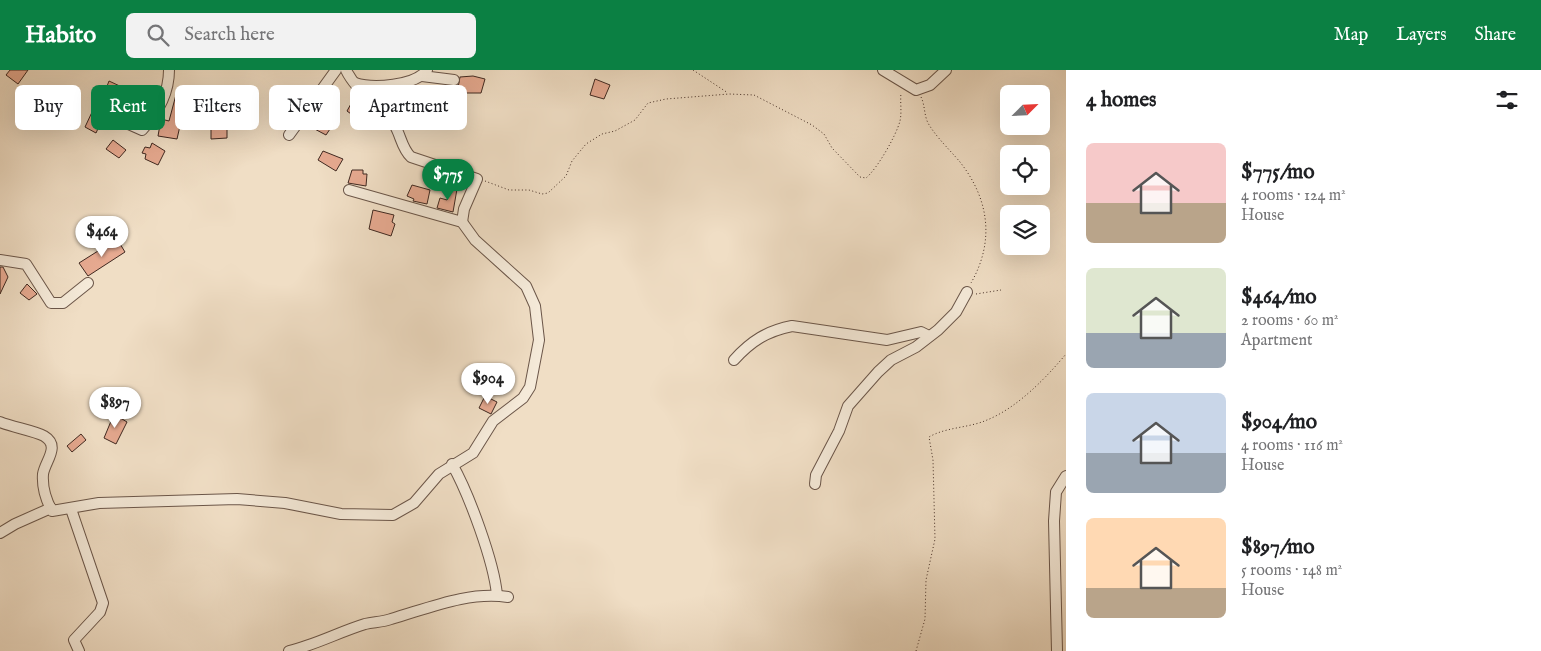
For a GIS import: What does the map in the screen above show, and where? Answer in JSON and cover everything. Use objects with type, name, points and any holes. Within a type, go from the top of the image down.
[{"type":"street","points":[[165,96],[169,70]]},
{"type":"street","points":[[289,135],[336,70]]},
{"type":"street","points":[[346,70],[352,82],[395,126],[407,153],[411,157],[452,172],[476,178],[464,209],[462,222]]},
{"type":"street","points":[[882,70],[916,90],[930,85],[946,70]]},
{"type":"street","points":[[352,82],[366,87],[407,82],[424,73],[454,80]]},
{"type":"street","points":[[0,422],[47,437],[51,444],[50,457],[43,472],[46,501],[52,511],[99,503],[237,499],[308,506],[341,514],[393,515],[414,503],[439,474],[452,464],[473,453],[493,422],[523,398],[530,387],[539,340],[535,306],[526,286],[476,240],[462,222],[349,190]]},
{"type":"street","points":[[0,260],[26,264],[50,302],[63,303],[88,283]]},
{"type":"street","points":[[815,484],[816,475],[839,431],[848,406],[891,360],[916,346],[956,312],[967,292]]},
{"type":"street","points":[[734,360],[758,338],[777,329],[792,326],[888,340],[921,332],[929,336]]},
{"type":"street","points":[[289,651],[313,645],[365,624],[391,620],[438,605],[483,595],[502,596],[462,484],[452,464]]},
{"type":"street","points":[[1057,651],[1054,512],[1056,492],[1066,476]]},
{"type":"street","points":[[0,533],[51,508]]},
{"type":"street","points":[[71,509],[103,603],[100,612],[74,640],[79,651]]},
{"type":"path","points":[[693,70],[729,94]]},
{"type":"path","points":[[476,178],[509,190],[529,190],[542,194],[548,193],[566,176],[576,153],[586,144],[602,134],[615,131],[635,120],[648,103],[666,99],[729,94],[754,95],[812,125],[824,134],[832,148],[860,177],[866,178],[872,173],[895,133],[900,120],[901,98]]},
{"type":"path","points":[[924,102],[927,121],[975,182],[982,199],[986,222],[983,256],[981,266],[967,292],[976,294],[1001,290]]},
{"type":"path","points":[[916,651],[925,619],[926,580],[935,539],[932,460],[929,438],[940,432],[987,420],[1033,390],[1066,354]]},
{"type":"building","points":[[10,70],[28,70],[18,84],[6,75]]},
{"type":"building","points":[[473,76],[485,79],[481,93],[467,93],[467,85],[458,85],[460,77]]},
{"type":"building","points":[[595,79],[610,85],[604,99],[590,95]]},
{"type":"building","points":[[109,81],[118,85],[107,85]]},
{"type":"building","points":[[175,98],[175,130],[179,130],[177,139],[158,136],[159,130],[165,130],[165,120],[169,121]]},
{"type":"building","points":[[91,114],[91,130],[97,130],[96,133],[85,127]]},
{"type":"building","points":[[211,130],[227,130],[227,138],[211,139]]},
{"type":"building","points":[[317,130],[329,130],[326,135]]},
{"type":"building","points":[[113,140],[126,150],[119,158],[106,149]]},
{"type":"building","points":[[152,143],[165,151],[158,165],[145,159],[146,154],[142,153],[145,147],[150,148]]},
{"type":"building","points":[[323,151],[343,159],[336,171],[318,160]]},
{"type":"building","points":[[352,170],[363,170],[363,174],[367,174],[366,186],[348,183]]},
{"type":"building","points":[[412,185],[430,190],[427,204],[413,201],[414,199],[407,196]]},
{"type":"building","points":[[452,187],[457,189],[453,212],[437,208],[440,198],[447,200]]},
{"type":"building","points":[[373,210],[394,215],[392,222],[395,224],[391,236],[369,229]]},
{"type":"building","points":[[117,239],[125,252],[88,276],[79,263]]},
{"type":"building","points":[[0,267],[3,267],[8,277],[0,294]]},
{"type":"building","points":[[27,284],[37,294],[29,300],[20,293]]},
{"type":"building","points":[[485,396],[497,402],[491,414],[479,408]]},
{"type":"building","points":[[114,414],[127,422],[116,444],[104,438]]},
{"type":"building","points":[[81,434],[86,440],[72,452],[67,446]]}]
